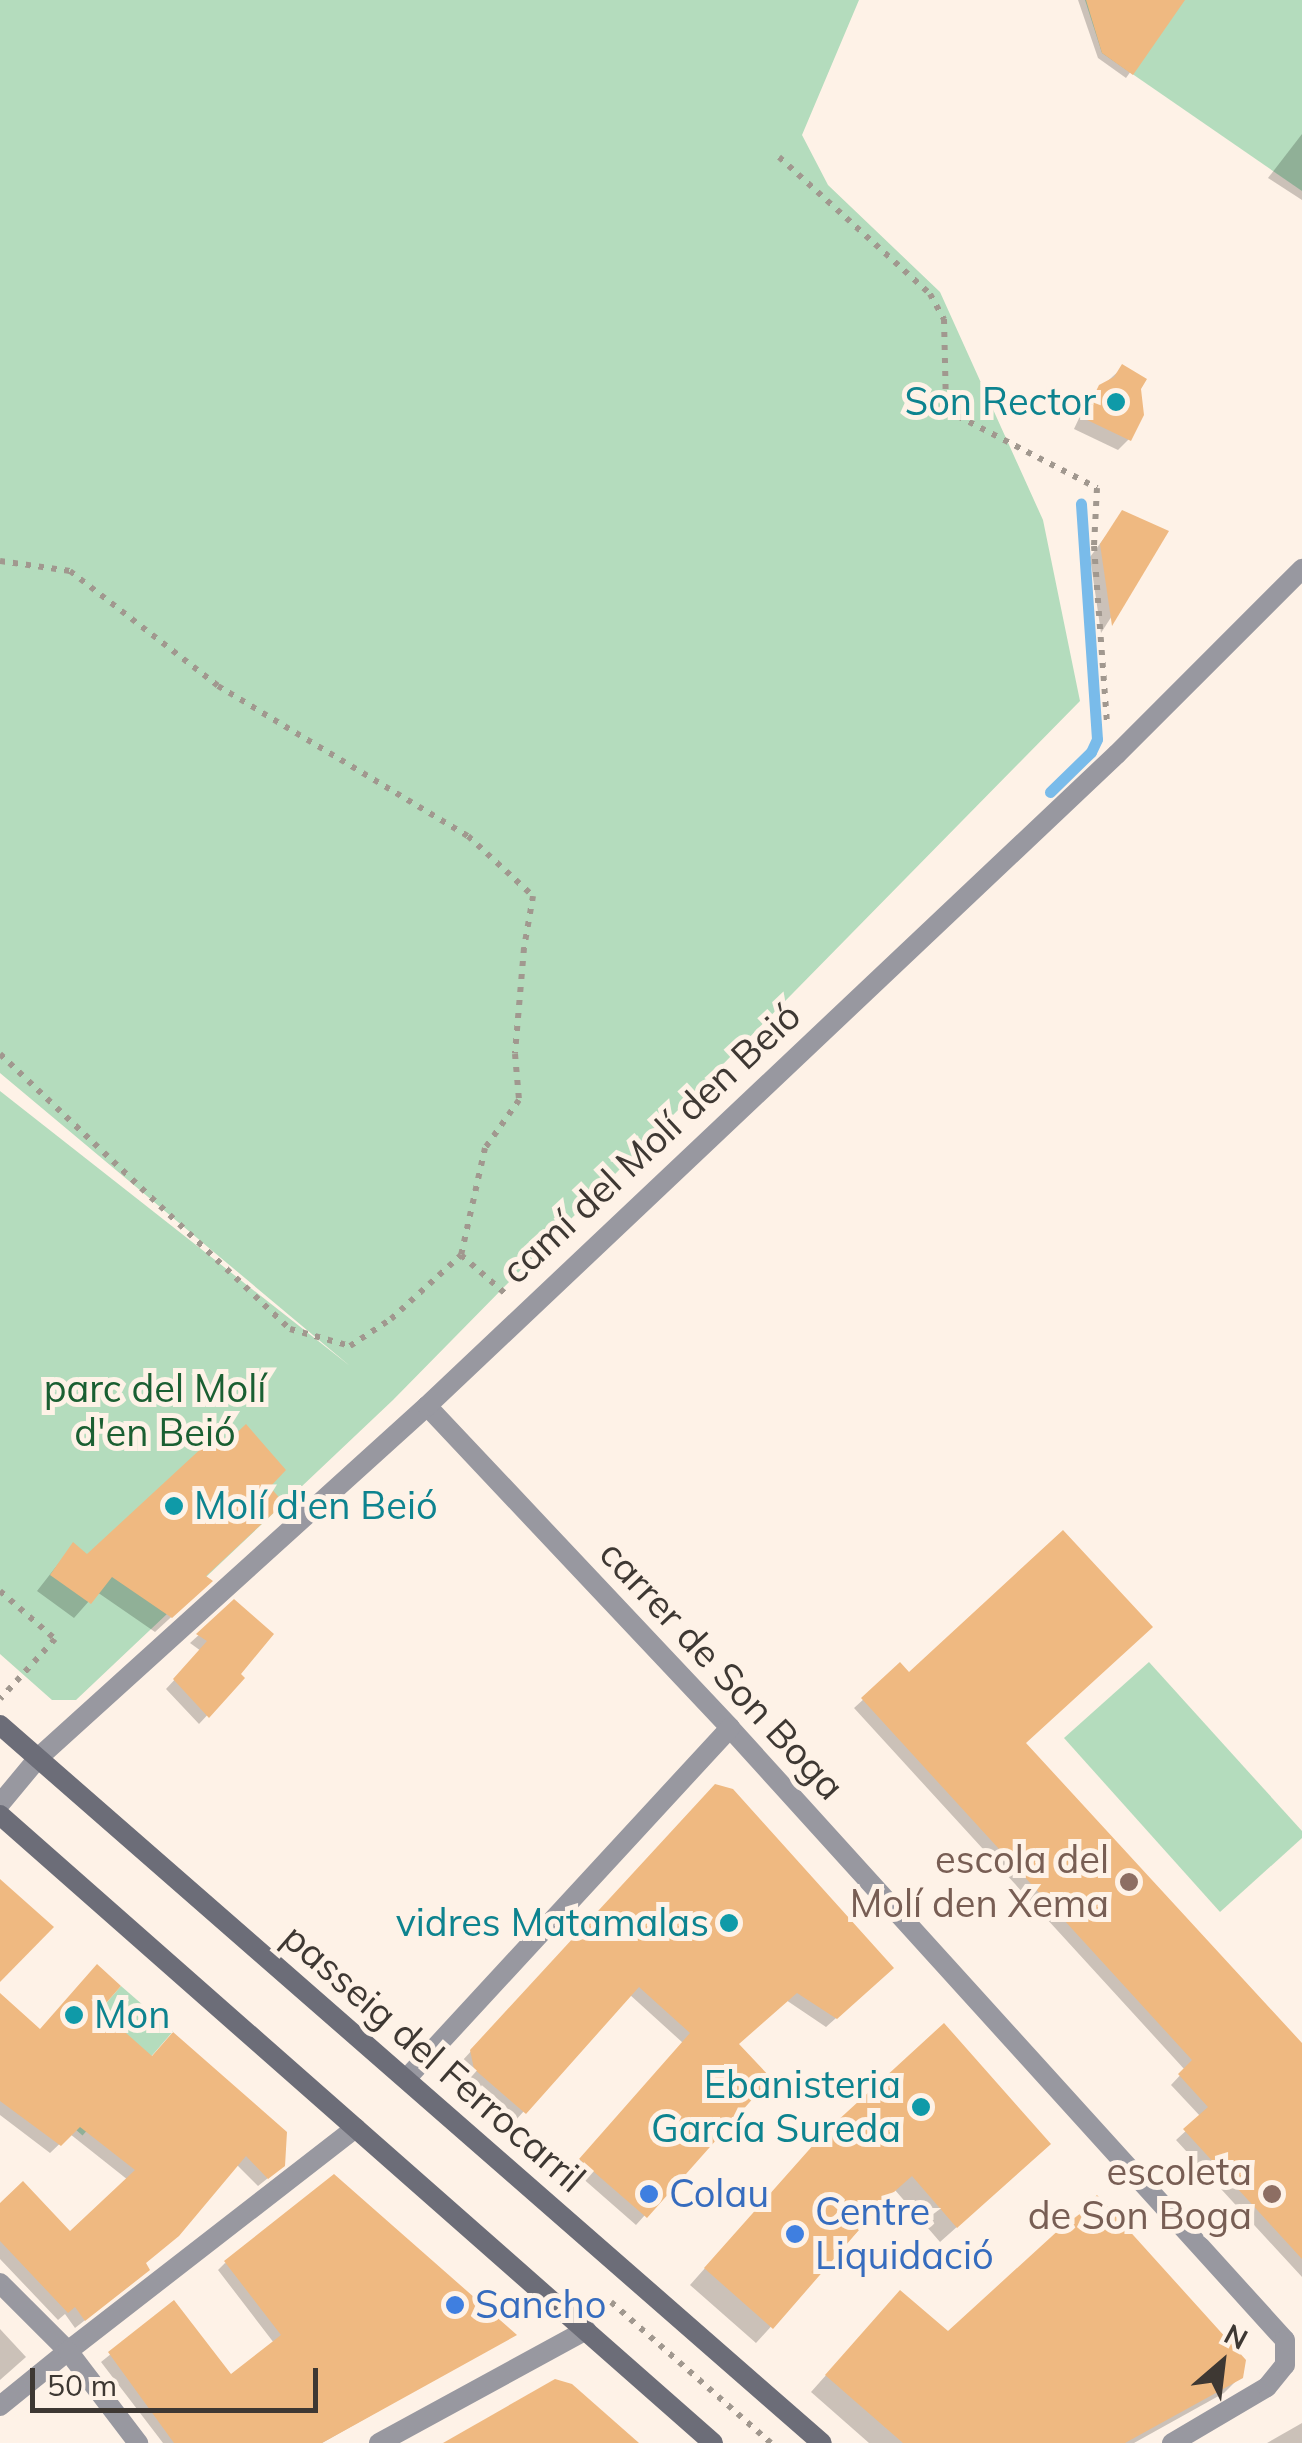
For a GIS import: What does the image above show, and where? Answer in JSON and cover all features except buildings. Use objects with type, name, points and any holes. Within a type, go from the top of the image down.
[{"type":"main road","name":"passeig del Ferrocarril","points":[[0,1726],[822,2443]]},
{"type":"main road","points":[[0,1815],[713,2443]]},
{"type":"street","name":"camí del Molí den Beió","points":[[0,1804],[38,1758],[427,1406],[524,1310],[1110,760],[1302,568]]},
{"type":"street","name":"carrer de Son Boga","points":[[427,1406],[1294,2336]]},
{"type":"street","points":[[406,2079],[730,1728]]},
{"type":"street","points":[[0,2406],[356,2128]]},
{"type":"street","points":[[0,2283],[68,2351],[138,2443]]},
{"type":"street","points":[[379,2443],[586,2330]]},
{"type":"street","points":[[1172,2443],[1268,2388],[1285,2365],[1294,2336]]},
{"type":"path","points":[[779,157],[930,294],[944,319],[946,410],[1097,488],[1094,546],[1110,760]]},
{"type":"path","points":[[0,562],[70,571],[218,686],[468,836],[533,896],[524,948],[515,1054],[520,1100],[485,1148],[461,1254],[391,1320],[350,1346],[290,1330],[0,1054]]},
{"type":"path","points":[[461,1254],[524,1310]]},
{"type":"path","points":[[0,1591],[54,1639],[0,1698]]},
{"type":"green space","name":"parc del Molí d'en Beió","points":[[0,0],[859,0],[802,135],[828,185],[940,292],[1043,520],[1080,701],[393,1400],[76,1700],[52,1700],[0,1654],[0,1091],[350,1366],[0,1073]]},
{"type":"green space","points":[[1085,0],[1302,0],[1302,191],[1102,53]]},
{"type":"green space","points":[[1149,1662],[1302,1831],[1302,1838],[1220,1912],[1064,1738]]},
{"type":"green space","points":[[121,1986],[173,2031],[83,2135],[30,2090]]},
{"type":"waterway","points":[[1050,792],[1091,752],[1097,739],[1081,504]]},
{"type":"place","name":"Son Rector","points":[[1116,402]]},
{"type":"place","name":"Molí d'en Beió","points":[[174,1506]]},
{"type":"place","name":"escola del Molí den Xema","points":[[1129,1882]]},
{"type":"place","name":"vidres Matamalas","points":[[729,1923]]},
{"type":"place","name":"Mon","points":[[74,2015]]},
{"type":"place","name":"Ebanisteria García Sureda","points":[[921,2107]]},
{"type":"place","name":"Colau","points":[[649,2194]]},
{"type":"place","name":"escoleta de Son Boga","points":[[1272,2194]]},
{"type":"place","name":"Centre Liquidació","points":[[795,2234]]},
{"type":"place","name":"Sancho","points":[[455,2305]]}]
